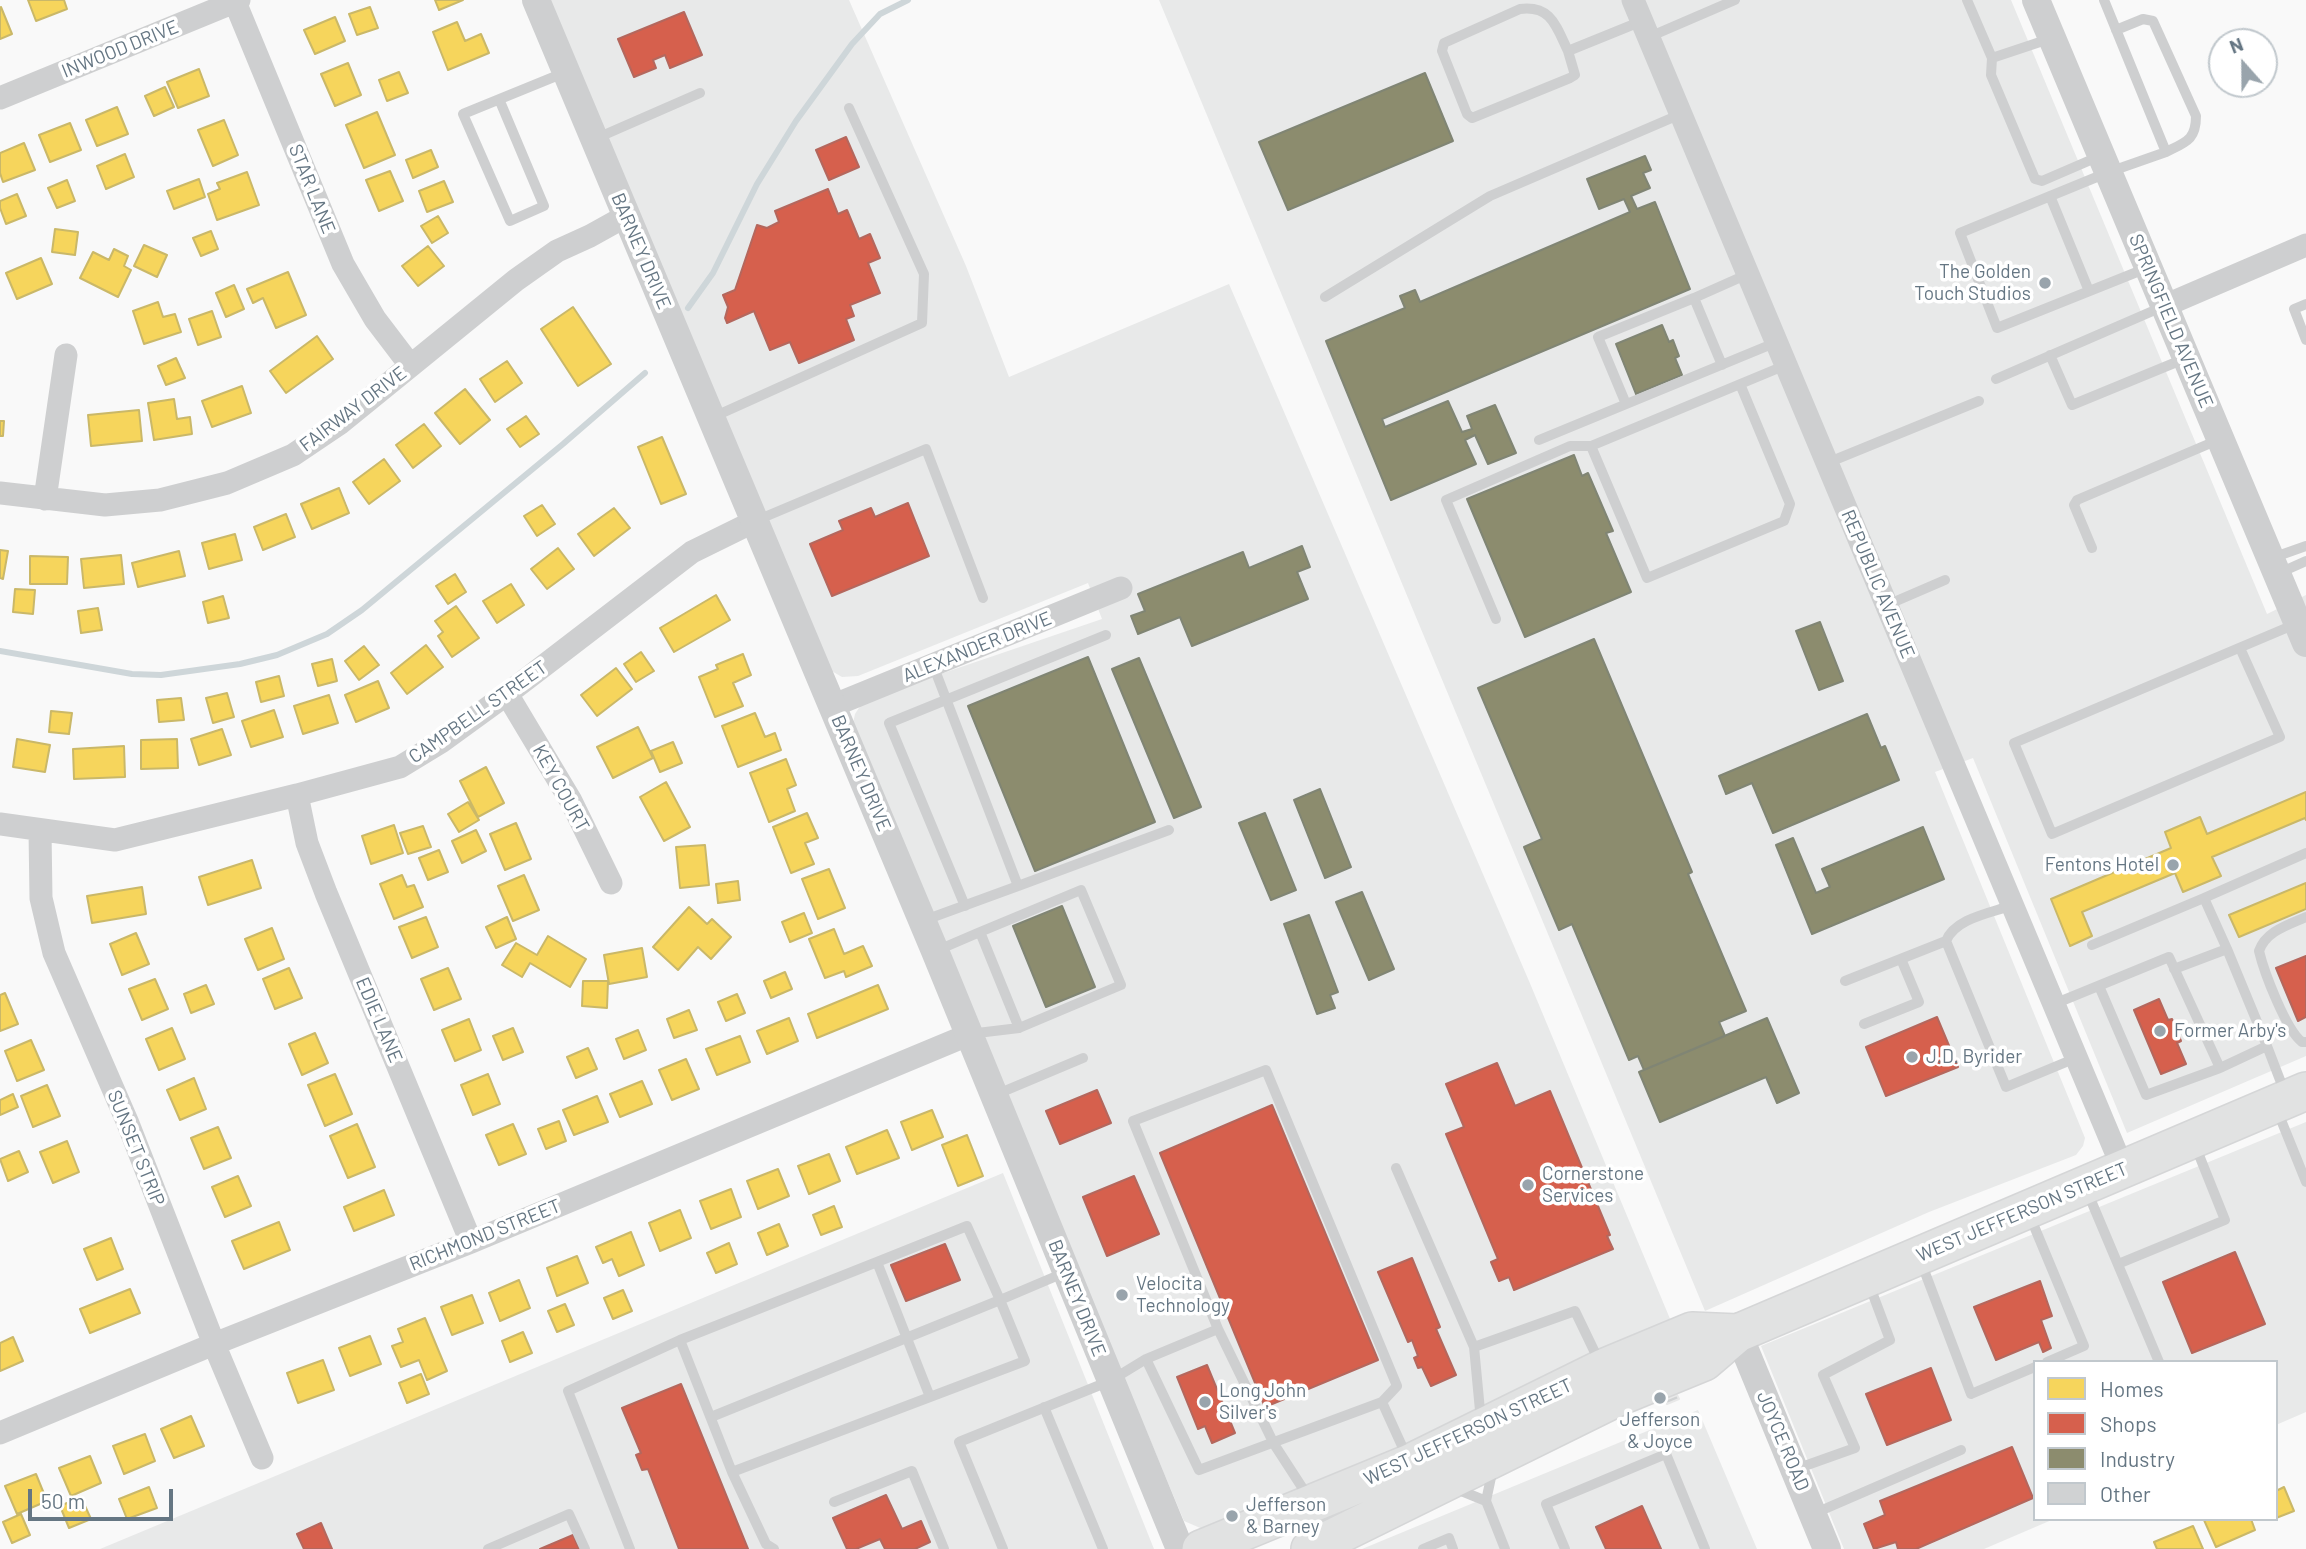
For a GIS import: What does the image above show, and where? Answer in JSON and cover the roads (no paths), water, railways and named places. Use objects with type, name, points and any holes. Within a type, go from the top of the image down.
[{"type":"main road","name":"WEST JEFFERSON STREET","points":[[1201,1549],[1410,1463],[1488,1443],[1616,1398],[1704,1362],[1738,1333],[2289,1098]]},
{"type":"main road","name":"WEST JEFFERSON STREET","points":[[1310,1549],[1445,1484],[1488,1443],[1603,1368],[1692,1331],[1738,1333]]},
{"type":"street","name":"BARNEY DRIVE","points":[[536,0],[995,1095],[1180,1549]]},
{"type":"street","name":"SPRINGFIELD AVENUE","points":[[2036,0],[2302,633]]},
{"type":"street","name":"INWOOD DRIVE","points":[[0,98],[237,1]]},
{"type":"street","name":"STAR LANE","points":[[237,1],[342,264],[375,319],[410,365]]},
{"type":"street","name":"REPUBLIC AVENUE","points":[[1641,19],[2123,1169]]},
{"type":"street","name":"FAIRWAY DRIVE","points":[[0,493],[106,505],[160,500],[227,482],[293,455],[339,424],[516,280],[557,251],[626,216]]},
{"type":"street","points":[[2164,306],[2306,245]]},
{"type":"street","points":[[45,499],[66,355]]},
{"type":"street","name":"CAMPBELL STREET","points":[[0,824],[115,840],[297,795],[400,766],[441,742],[507,694],[692,552],[755,521]]},
{"type":"street","name":"ALEXANDER DRIVE","points":[[832,706],[1121,588]]},
{"type":"street","name":"KEY COURT","points":[[507,694],[571,801],[611,883]]},
{"type":"street","name":"EDIE LANE","points":[[297,795],[307,843],[326,893],[471,1242]]},
{"type":"street","name":"SUNSET STRIP","points":[[40,831],[41,898],[54,953],[127,1121],[262,1458]]},
{"type":"street","name":"RICHMOND STREET","points":[[0,1433],[214,1343],[471,1242],[968,1035]]},
{"type":"street","name":"JOYCE ROAD","points":[[1738,1333],[1827,1549]]},
{"type":"lane","points":[[1568,51],[1641,19],[1735,0]]},
{"type":"lane","points":[[1967,0],[1992,58],[1991,75],[2035,179],[2042,181],[2105,164],[2166,152],[2188,141],[2196,129],[2196,116],[2153,20],[2143,19],[2116,30]]},
{"type":"lane","points":[[2104,0],[2166,152]]},
{"type":"lane","points":[[1533,8],[1544,11],[1558,30],[1568,51],[1574,69],[1574,75],[1570,78],[1472,118],[1467,114],[1442,51],[1444,43],[1520,9],[1533,8]]},
{"type":"lane","points":[[1992,58],[2052,38]]},
{"type":"lane","points":[[499,99],[544,206],[510,221],[463,114],[499,99],[566,72]]},
{"type":"lane","points":[[594,139],[700,93]]},
{"type":"lane","points":[[712,418],[922,323],[924,274],[849,108]]},
{"type":"lane","points":[[1325,297],[1490,197],[1681,114]]},
{"type":"lane","points":[[2105,164],[2050,196],[1960,233],[1997,328],[2148,267]]},
{"type":"lane","points":[[2050,196],[2089,291]]},
{"type":"lane","points":[[1626,404],[1598,337],[1748,274]]},
{"type":"lane","points":[[1694,298],[1722,365]]},
{"type":"lane","points":[[2306,304],[2294,309],[2306,340]]},
{"type":"lane","points":[[1996,379],[2164,306]]},
{"type":"lane","points":[[1539,440],[1776,342]]},
{"type":"lane","points":[[2050,355],[2072,405],[2186,358]]},
{"type":"lane","points":[[1496,619],[1447,500],[1570,446],[1591,446],[1786,365]]},
{"type":"lane","points":[[1591,446],[1647,578],[1784,521],[1790,504],[1740,384]]},
{"type":"lane","points":[[1827,463],[1979,401]]},
{"type":"lane","points":[[2092,548],[2074,505],[2077,500],[2220,439]]},
{"type":"lane","points":[[755,521],[926,449],[983,598]]},
{"type":"lane","points":[[2274,566],[2306,547]]},
{"type":"lane","points":[[2274,566],[2306,561]]},
{"type":"lane","points":[[1887,605],[1945,580]]},
{"type":"lane","points":[[2240,648],[2280,737],[2052,834],[2014,743],[2240,648],[2302,633]]},
{"type":"lane","points":[[965,906],[889,723],[1106,635]]},
{"type":"lane","points":[[933,664],[1018,886]]},
{"type":"lane","points":[[922,921],[1169,830]]},
{"type":"lane","points":[[2092,945],[2306,853]]},
{"type":"lane","points":[[935,951],[1081,890],[1121,985],[1019,1028],[968,1035]]},
{"type":"lane","points":[[2204,898],[2289,1098],[2306,1182]]},
{"type":"lane","points":[[2013,905],[1959,924],[1950,932],[1946,942],[2006,1087],[2076,1058]]},
{"type":"lane","points":[[2306,917],[2263,940],[2259,951],[2288,1024],[2296,1038],[2306,1042]]},
{"type":"lane","points":[[980,932],[1019,1028]]},
{"type":"lane","points":[[1845,981],[1946,942]]},
{"type":"lane","points":[[2174,969],[2227,948]]},
{"type":"lane","points":[[2054,1004],[2169,957],[2220,1068]]},
{"type":"lane","points":[[1864,1024],[1919,1002],[1901,959]]},
{"type":"lane","points":[[2099,986],[2146,1095],[2220,1068],[2267,1046]]},
{"type":"lane","points":[[995,1095],[1083,1058]]},
{"type":"lane","points":[[1146,1359],[1199,1470],[1274,1444],[1382,1402],[1397,1386],[1266,1070],[1133,1121],[1218,1329],[1274,1444],[1312,1504]]},
{"type":"lane","points":[[2118,1264],[2225,1220],[2193,1139]]},
{"type":"lane","points":[[1396,1168],[1474,1347],[1488,1443],[1486,1501],[1505,1549]]},
{"type":"lane","points":[[2085,1185],[2158,1360]]},
{"type":"lane","points":[[2027,1209],[2084,1346],[2052,1360]]},
{"type":"lane","points":[[630,1549],[568,1391],[680,1340],[967,1226],[1025,1361],[732,1472]]},
{"type":"lane","points":[[1919,1256],[1971,1394],[2033,1368]]},
{"type":"lane","points":[[877,1262],[930,1397]]},
{"type":"lane","points":[[711,1417],[1066,1272]]},
{"type":"lane","points":[[1795,1469],[1855,1448],[1823,1375],[1890,1340],[1867,1278]]},
{"type":"lane","points":[[1474,1347],[1575,1311],[1603,1368]]},
{"type":"lane","points":[[1003,1549],[959,1442],[1110,1381],[1146,1359],[1218,1329]]},
{"type":"lane","points":[[680,1340],[732,1472],[766,1544],[774,1549]]},
{"type":"lane","points":[[1382,1402],[1410,1463]]},
{"type":"lane","points":[[1044,1408],[1103,1549]]},
{"type":"lane","points":[[1813,1514],[1961,1450]]},
{"type":"lane","points":[[1565,1549],[1546,1504],[1666,1454],[1705,1549]]},
{"type":"lane","points":[[834,1502],[912,1471],[944,1549]]},
{"type":"lane","points":[[1445,1484],[1486,1501]]},
{"type":"lane","points":[[488,1549],[569,1514],[585,1549]]},
{"type":"lane","points":[[1423,1549],[1449,1538],[1453,1549]]},
{"type":"waterway","points":[[688,308],[713,273],[757,184],[796,121],[852,44],[880,14],[908,0]]},
{"type":"waterway","points":[[0,651],[132,674],[161,675],[240,664],[277,655],[327,634],[362,610],[645,373]]},
{"type":"place","name":"The Golden Touch Studios","points":[[2045,283]]},
{"type":"place","name":"Fentons Hotel","points":[[2173,865]]},
{"type":"place","name":"Former Arby's","points":[[2160,1031]]},
{"type":"place","name":"J.D. Byrider","points":[[1912,1057]]},
{"type":"place","name":"Cornerstone Services","points":[[1528,1185]]},
{"type":"place","name":"Velocita Technology","points":[[1122,1295]]},
{"type":"place","name":"Jefferson & Joyce","points":[[1660,1398]]},
{"type":"place","name":"Long John Silver's","points":[[1205,1402]]},
{"type":"place","name":"Jefferson & Barney","points":[[1232,1516]]}]
